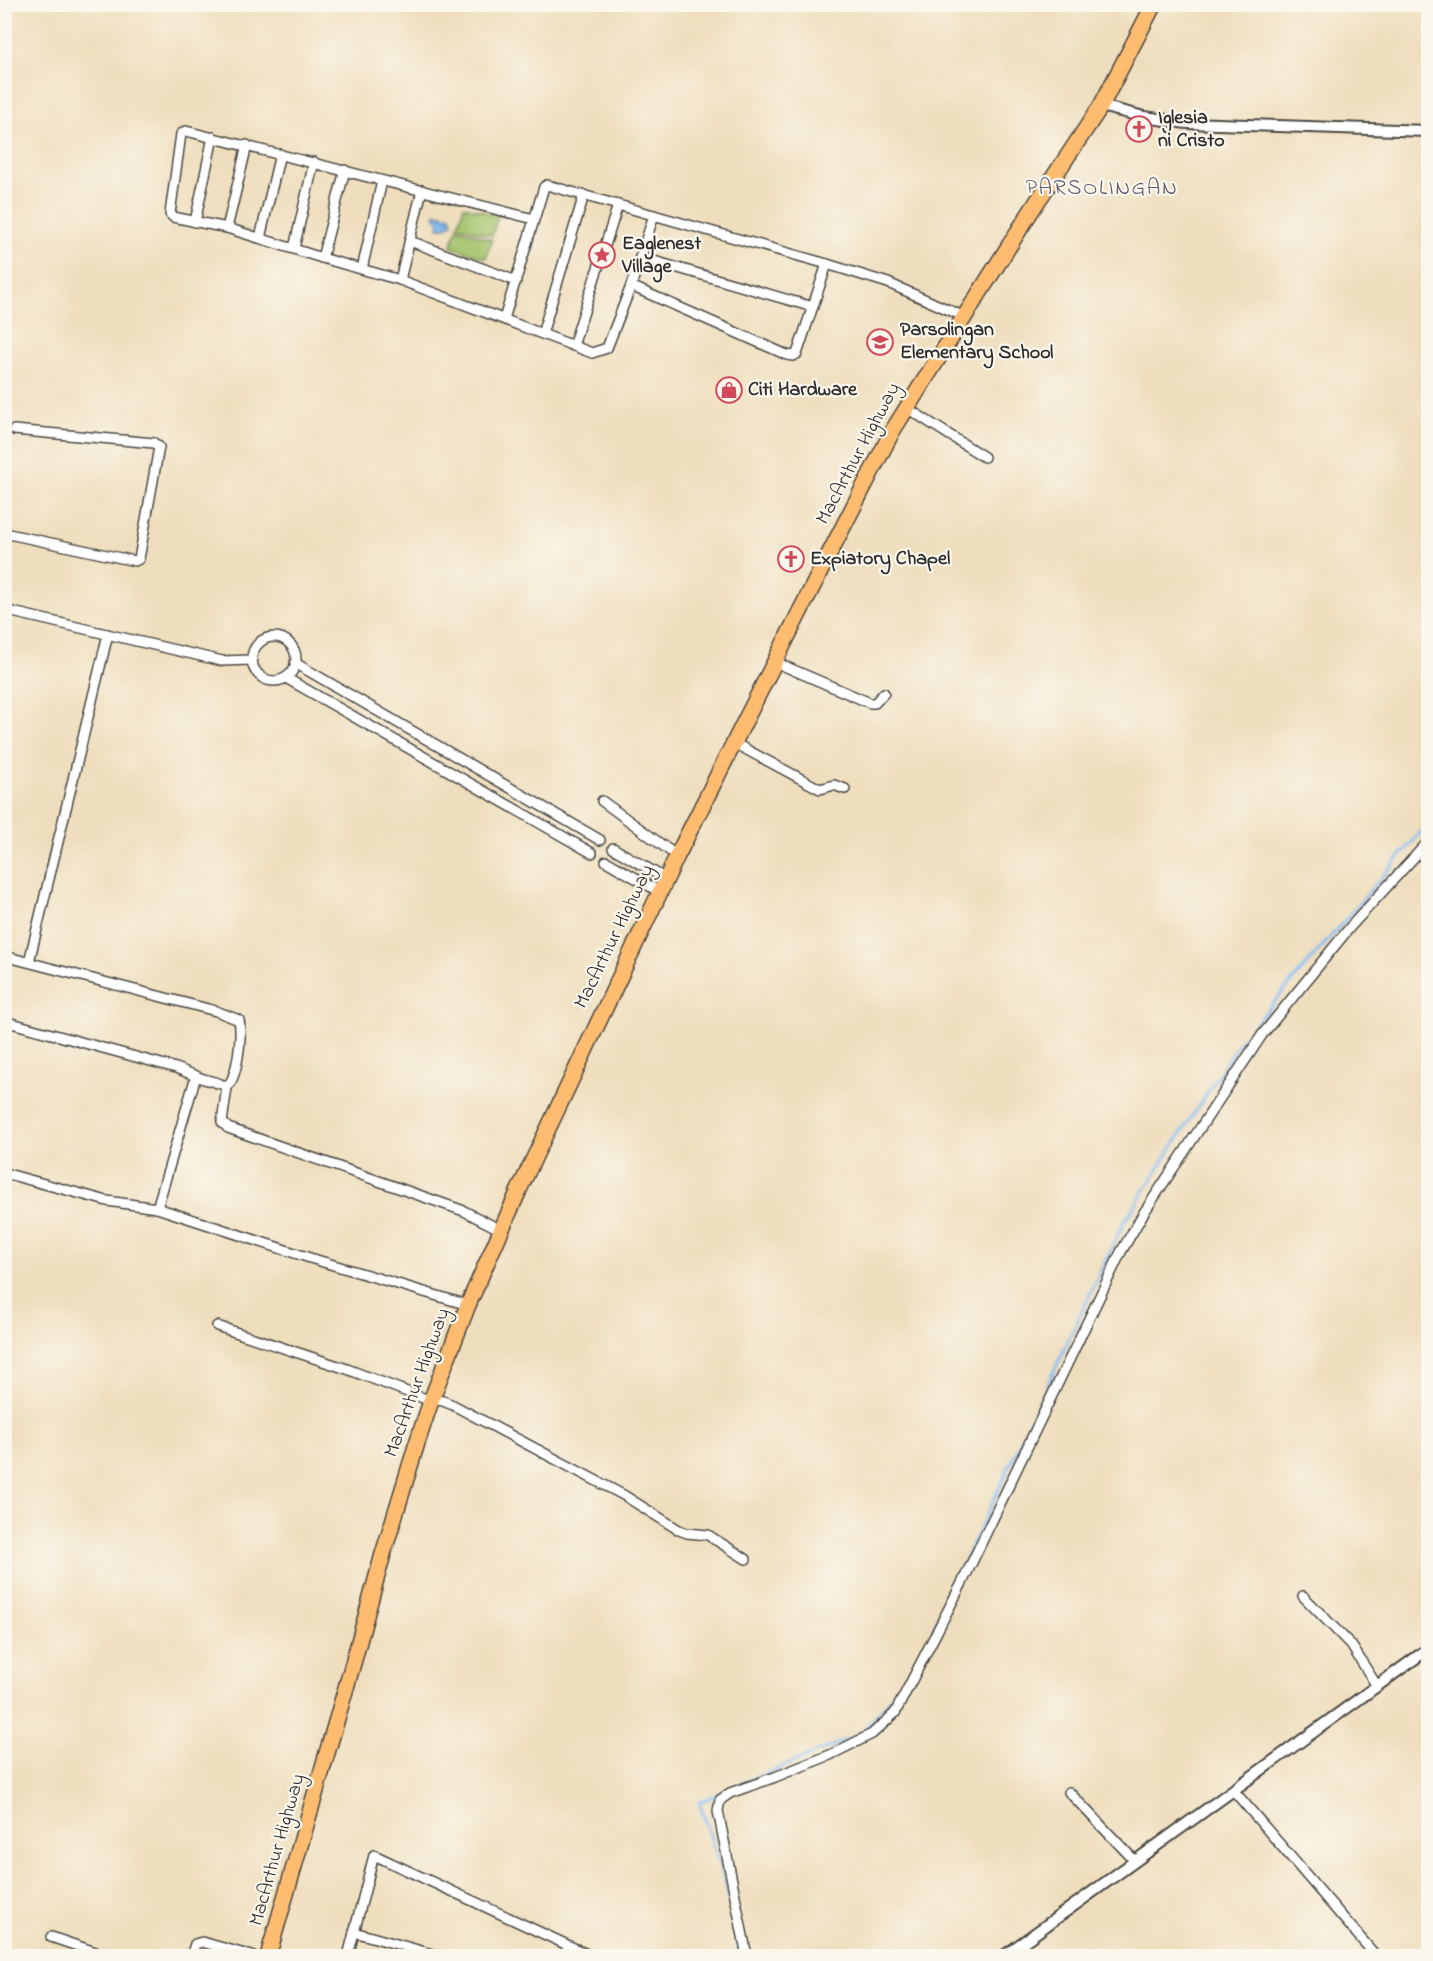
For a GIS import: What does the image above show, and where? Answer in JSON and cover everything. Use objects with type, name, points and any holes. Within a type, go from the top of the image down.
[{"type":"highway","name":"MacArthur Highway","points":[[271,1956],[397,1505],[432,1398],[468,1305],[534,1157],[677,856],[865,485],[907,408],[1033,208],[1101,106],[1154,4]]},
{"type":"street","points":[[1101,106],[1144,117],[1179,122],[1428,131]]},
{"type":"street","points":[[534,219],[186,131],[181,134],[170,214],[173,217],[227,228],[400,280],[592,353],[607,348],[631,286],[654,215]]},
{"type":"street","points":[[195,222],[213,137]]},
{"type":"street","points":[[227,228],[247,146]]},
{"type":"street","points":[[260,238],[280,154]]},
{"type":"street","points":[[294,248],[314,162]]},
{"type":"street","points":[[322,258],[345,170]]},
{"type":"street","points":[[362,268],[382,181]]},
{"type":"street","points":[[504,319],[544,187],[547,185],[888,283],[965,317]]},
{"type":"street","points":[[400,280],[422,190]]},
{"type":"street","points":[[542,334],[584,195]]},
{"type":"street","points":[[573,346],[618,205]]},
{"type":"street","points":[[410,241],[516,281]]},
{"type":"street","points":[[640,257],[813,307]]},
{"type":"street","points":[[631,286],[793,356],[797,354],[827,264]]},
{"type":"street","points":[[907,408],[984,457]]},
{"type":"street","points":[[4,533],[135,561],[139,559],[159,447],[154,443],[14,430]]},
{"type":"street","points":[[4,610],[222,661],[251,660]]},
{"type":"street","points":[[29,962],[108,634]]},
{"type":"street","points":[[270,636],[282,638],[292,645],[297,657],[295,663],[294,669],[286,678],[275,681],[263,679],[255,671],[251,660],[252,652],[259,642],[270,636]]},
{"type":"street","points":[[295,663],[600,840]]},
{"type":"street","points":[[775,663],[870,703],[875,703],[884,693]]},
{"type":"street","points":[[286,678],[592,853]]},
{"type":"street","points":[[369,726],[378,711]]},
{"type":"street","points":[[734,743],[820,789],[834,785],[845,789]]},
{"type":"street","points":[[442,767],[449,753]]},
{"type":"street","points":[[514,808],[519,793]]},
{"type":"street","points":[[602,801],[677,856]]},
{"type":"street","points":[[747,1956],[718,1811],[720,1800],[730,1793],[775,1778],[856,1742],[872,1734],[895,1713],[968,1571],[1121,1252],[1143,1214],[1276,1016],[1351,926],[1428,842]]},
{"type":"street","points":[[613,848],[663,886]]},
{"type":"street","points":[[606,861],[663,886]]},
{"type":"street","points":[[4,956],[216,1011],[239,1020],[241,1029],[238,1052],[232,1082],[227,1087],[222,1122],[228,1128],[464,1211],[501,1230]]},
{"type":"street","points":[[4,1021],[176,1068],[219,1082],[227,1087]]},
{"type":"street","points":[[158,1208],[196,1076]]},
{"type":"street","points":[[4,1173],[106,1202],[158,1208],[310,1258],[468,1305]]},
{"type":"street","points":[[217,1326],[347,1369],[423,1398],[432,1398],[453,1405],[625,1496],[679,1530],[708,1535],[746,1559]]},
{"type":"street","points":[[1302,1596],[1351,1646],[1377,1686]]},
{"type":"street","points":[[1005,1956],[1428,1649]]},
{"type":"street","points":[[1234,1791],[1376,1956]]},
{"type":"street","points":[[1069,1792],[1135,1861]]},
{"type":"street","points":[[348,1956],[374,1855],[591,1956]]},
{"type":"street","points":[[354,1932],[439,1956]]},
{"type":"street","points":[[51,1937],[107,1956]]},
{"type":"street","points":[[191,1956],[195,1944],[202,1942],[252,1956]]},
{"type":"green space","points":[[464,206],[498,215],[492,236],[458,226]]},
{"type":"green space","points":[[457,228],[492,240],[486,258],[451,247]]},
{"type":"water","points":[[436,213],[451,216],[453,223],[438,228],[440,221],[435,216]]},
{"type":"waterway","points":[[934,1627],[1123,1224],[1239,1043],[1428,824]]},
{"type":"waterway","points":[[741,1784],[861,1734],[910,1675]]},
{"type":"waterway","points":[[727,1791],[699,1802],[725,1880],[740,1956]]},
{"type":"place","name":"Iglesia ni Cristo","points":[[1139,129]]},
{"type":"place","name":"Eaglenest Village","points":[[602,255]]},
{"type":"place","name":"Parsolingan Elementary School","points":[[880,342]]},
{"type":"place","name":"Citi Hardware","points":[[729,390]]},
{"type":"place","name":"Expiatory Chapel","points":[[791,559]]},
{"type":"district","name":"PARSOLINGAN","points":[[1102,189]]}]
